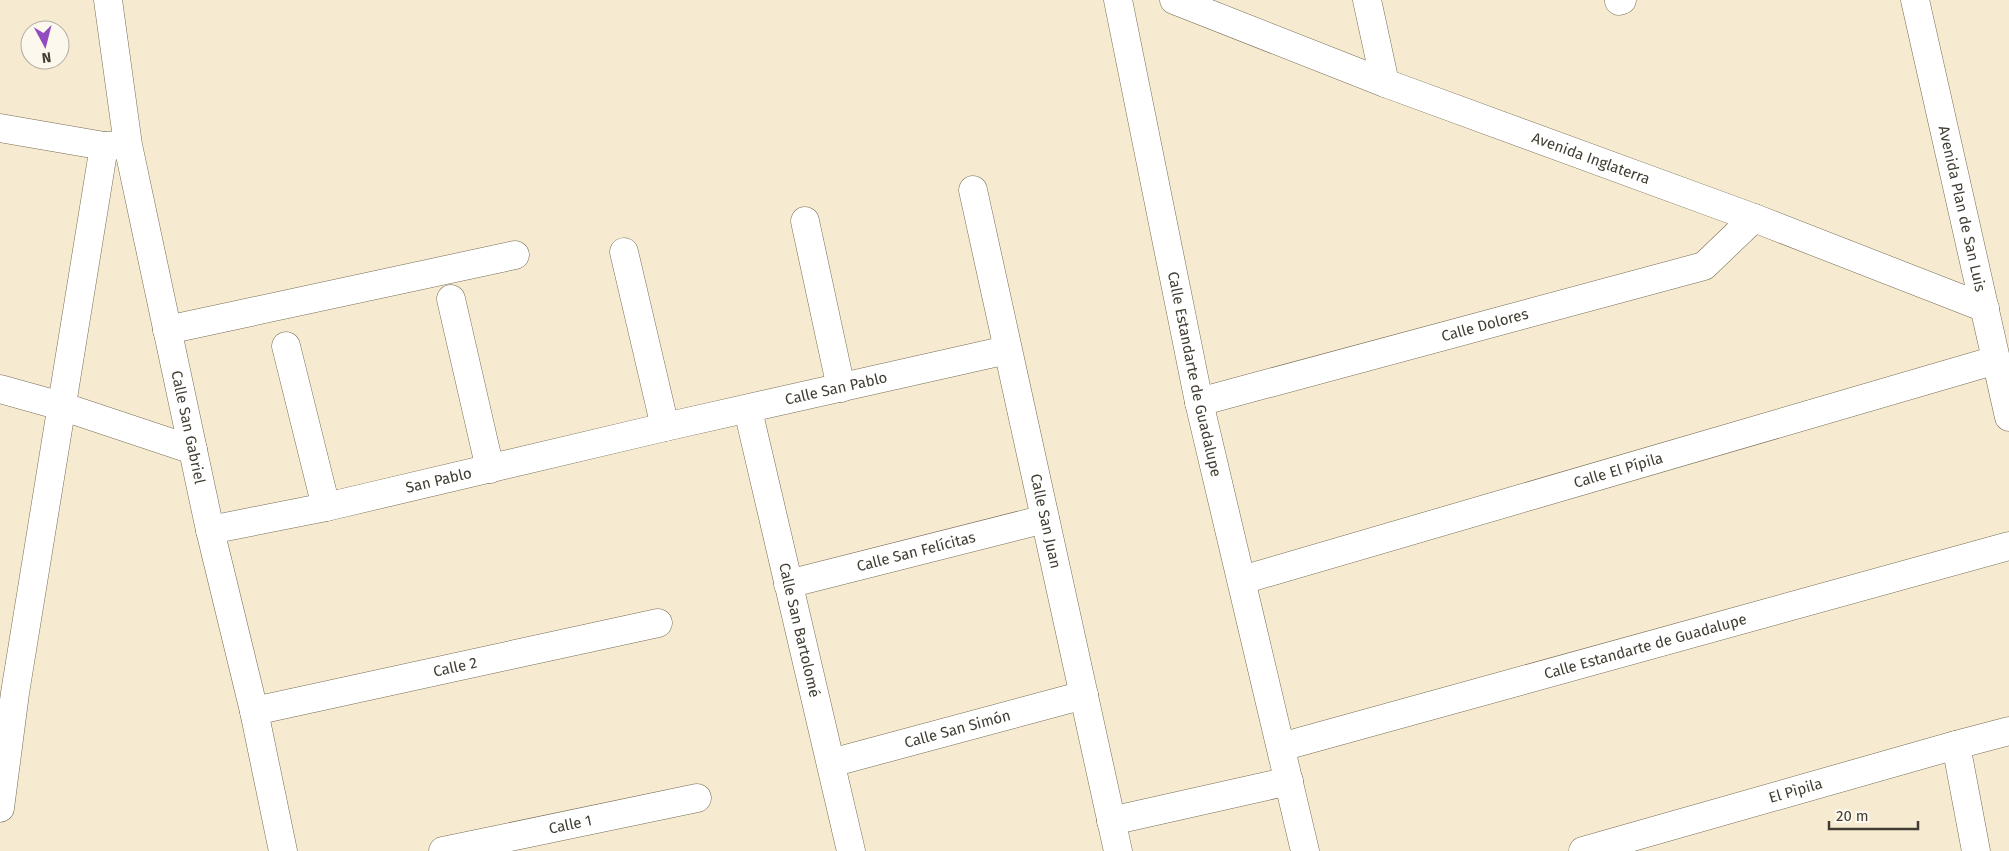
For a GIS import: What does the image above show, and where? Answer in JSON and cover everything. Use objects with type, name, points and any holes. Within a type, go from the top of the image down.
[{"type":"street","name":"Calle San Gabriel","points":[[108,0],[116,145],[167,330],[210,530],[254,711],[283,851]]},
{"type":"street","name":"Calle Estandarte de Guadalupe","points":[[1118,0],[1199,402],[1305,851]]},
{"type":"street","name":"Avenida Inglaterra","points":[[1174,0],[1385,83],[1754,218],[1997,312]]},
{"type":"street","points":[[1367,0],[1385,83]]},
{"type":"street","name":"Avenida Plan de San Luis","points":[[1915,0],[1997,312],[1996,360],[2009,417]]},
{"type":"street","points":[[0,128],[116,145],[61,406],[15,693],[0,808]]},
{"type":"street","name":"Calle San Juan","points":[[973,190],[1118,851]]},
{"type":"street","name":"Calle Dolores","points":[[1199,402],[1704,266],[1754,218]]},
{"type":"street","points":[[805,222],[841,388]]},
{"type":"street","points":[[624,252],[665,427]]},
{"type":"street","points":[[167,330],[514,255]]},
{"type":"street","points":[[452,299],[490,469]]},
{"type":"street","points":[[286,346],[326,507]]},
{"type":"street","name":"Calle San Pablo","points":[[665,427],[748,410],[1007,350]]},
{"type":"street","name":"Calle El Pípila","points":[[1242,580],[1996,360]]},
{"type":"street","points":[[0,389],[61,406],[193,450]]},
{"type":"street","name":"Calle San Bartolomé","points":[[748,410],[851,851]]},
{"type":"street","name":"San Pablo","points":[[210,530],[326,507],[665,427]]},
{"type":"street","name":"Calle San Felícitas","points":[[788,584],[1045,519]]},
{"type":"street","name":"Calle Estandarte de Guadalupe","points":[[1281,747],[2009,546]]},
{"type":"street","name":"Calle 2","points":[[254,711],[658,623]]},
{"type":"street","name":"Calle San Simón","points":[[831,763],[1084,695]]},
{"type":"street","name":"El Pìpila","points":[[1583,851],[2009,731]]},
{"type":"street","points":[[1956,745],[1976,851]]},
{"type":"street","points":[[1111,821],[1289,781]]},
{"type":"street","name":"Calle 1","points":[[443,851],[697,798]]}]
